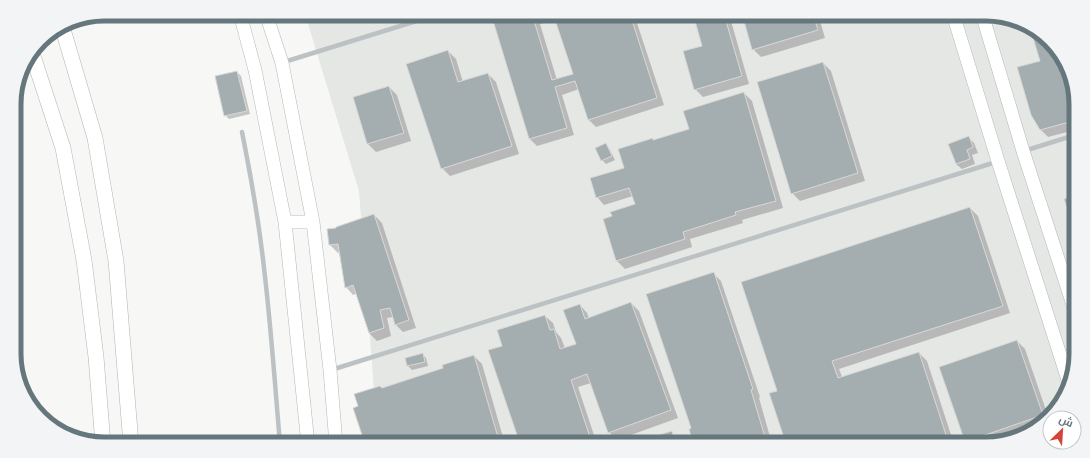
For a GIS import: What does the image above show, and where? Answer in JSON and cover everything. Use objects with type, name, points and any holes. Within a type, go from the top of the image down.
[{"type":"main road","points":[[64,32],[95,138],[116,261],[130,437]]},
{"type":"main road","points":[[34,60],[63,148],[84,260],[96,356],[102,437]]},
{"type":"street","points":[[242,21],[256,70],[285,222],[307,437]]},
{"type":"street","points":[[268,21],[282,63],[313,222],[330,370],[335,437]]},
{"type":"street","points":[[955,21],[1066,374]]},
{"type":"street","points":[[984,21],[1023,151],[1069,292]]},
{"type":"street","points":[[285,222],[313,222]]},
{"type":"lane","points":[[282,63],[417,21]]},
{"type":"lane","points":[[242,132],[258,222],[264,267],[270,319],[279,437]]},
{"type":"lane","points":[[1023,151],[1069,137]]},
{"type":"lane","points":[[330,370],[998,161]]},
{"type":"shaded area","points":[[307,21],[991,21],[1013,25],[1036,38],[1045,45],[1063,72],[1069,104],[1068,365],[1063,386],[1052,404],[1047,410],[1042,410],[1042,415],[1018,431],[991,437],[377,437],[359,191]]},
{"type":"building","points":[[493,21],[534,21],[552,80],[573,74],[555,21],[632,21],[657,98],[588,120],[575,81],[555,87],[567,128],[529,139]]},
{"type":"building","points":[[695,21],[726,21],[742,76],[694,90],[683,51],[702,46]]},
{"type":"building","points":[[744,21],[815,21],[818,30],[752,50]]},
{"type":"building","points":[[1032,36],[1045,45],[1063,72],[1068,93],[1069,122],[1040,130],[1031,115],[1017,67],[1040,61]]},
{"type":"building","points":[[448,50],[458,82],[488,73],[512,146],[441,169],[406,64]]},
{"type":"building","points":[[823,62],[858,173],[791,194],[757,82]]},
{"type":"building","points":[[237,71],[247,111],[224,116],[215,76]]},
{"type":"building","points":[[389,86],[404,133],[367,144],[353,97]]},
{"type":"building","points":[[744,92],[776,201],[735,212],[736,215],[683,232],[685,239],[616,261],[603,219],[612,216],[610,212],[635,204],[629,188],[596,198],[590,178],[624,168],[618,149],[689,129],[683,111]]},
{"type":"building","points":[[969,136],[973,147],[967,150],[970,159],[956,164],[948,144]]},
{"type":"building","points":[[606,143],[612,156],[601,161],[595,148]]},
{"type":"building","points":[[1069,197],[1069,214],[1064,199]]},
{"type":"building","points":[[970,207],[1003,306],[832,361],[838,378],[919,352],[947,437],[784,437],[769,393],[777,391],[741,282]]},
{"type":"building","points":[[374,214],[409,320],[395,325],[390,308],[380,310],[384,328],[369,333],[353,285],[345,288],[338,244],[329,245],[327,229],[336,228]]},
{"type":"building","points":[[714,272],[753,389],[751,390],[765,437],[691,437],[689,429],[691,428],[646,294]]},
{"type":"building","points":[[631,302],[671,410],[608,433],[587,374],[571,380],[590,437],[518,437],[488,350],[502,346],[497,330],[545,315],[550,330],[554,329],[560,349],[576,344],[563,310],[580,304],[585,319]]},
{"type":"building","points":[[1017,340],[1042,415],[979,437],[963,437],[939,367]]},
{"type":"building","points":[[423,353],[425,362],[407,366],[405,358]]},
{"type":"building","points":[[474,355],[498,437],[363,437],[353,408],[358,406],[354,394],[380,386],[382,388],[443,368],[442,365]]},
{"type":"building","points":[[672,431],[673,437],[652,437]]}]
